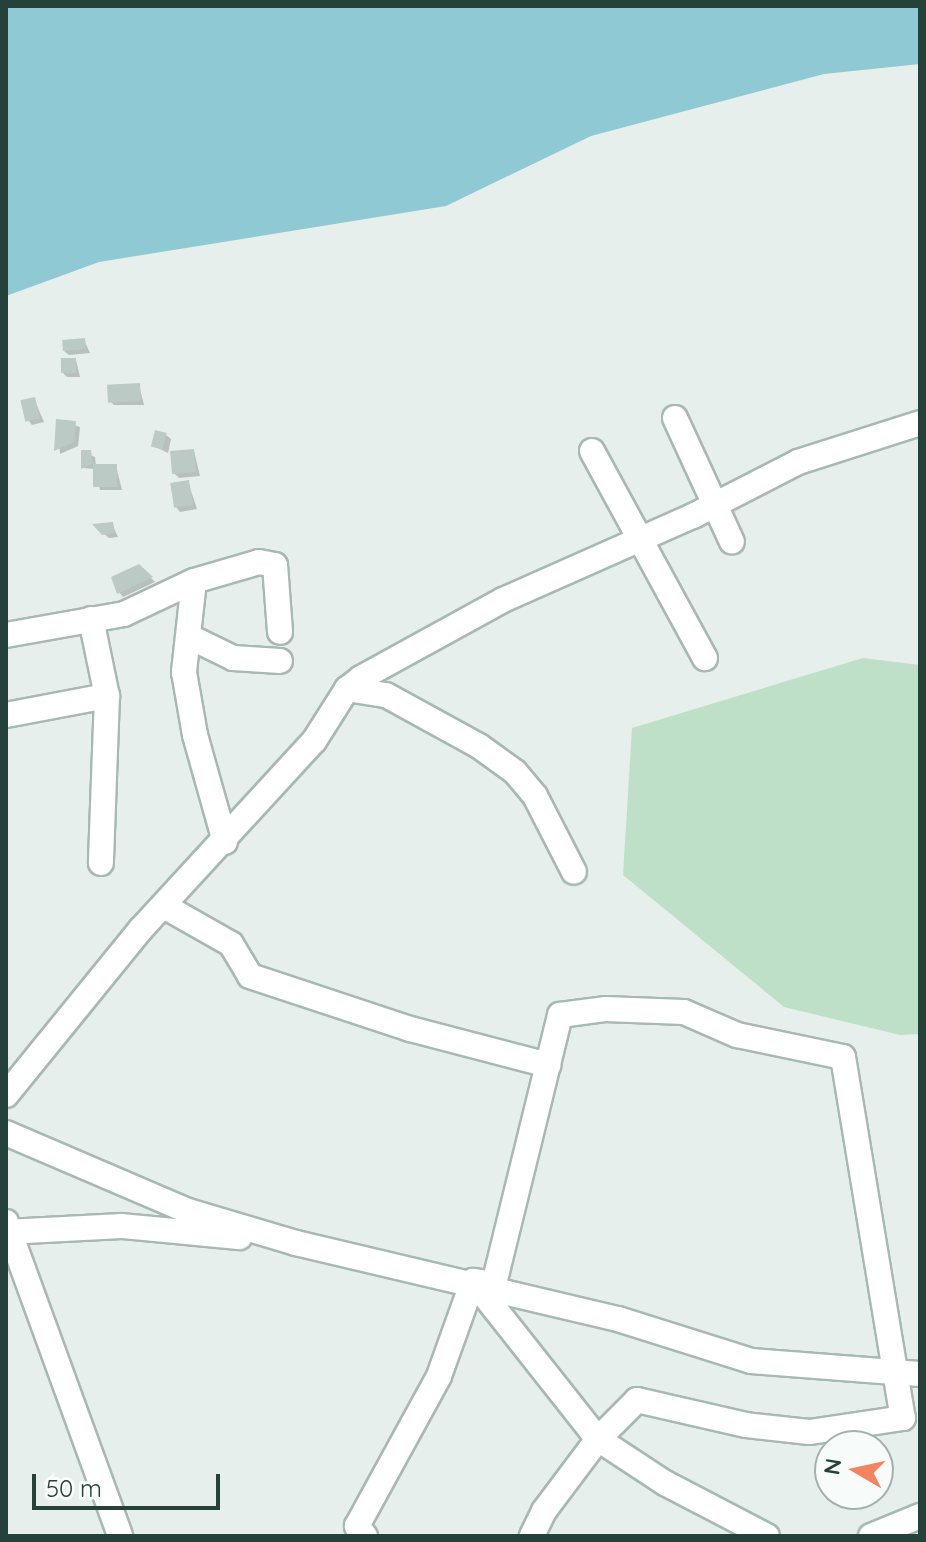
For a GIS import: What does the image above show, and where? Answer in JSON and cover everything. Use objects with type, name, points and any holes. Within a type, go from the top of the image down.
[{"type":"street","points":[[675,418],[732,542]]},
{"type":"street","points":[[6,1095],[164,906],[314,741],[347,689],[503,600],[713,505],[798,462],[920,423]]},
{"type":"street","points":[[592,451],[705,658]]},
{"type":"street","points":[[6,635],[124,614],[194,581],[259,562],[275,565],[280,632]]},
{"type":"street","points":[[194,581],[184,672],[190,710],[225,842]]},
{"type":"street","points":[[91,619],[107,696],[101,863]]},
{"type":"street","points":[[190,637],[233,658],[280,661]]},
{"type":"street","points":[[347,689],[386,695],[515,772],[535,796],[574,872]]},
{"type":"street","points":[[6,715],[107,696]]},
{"type":"street","points":[[164,906],[231,944],[250,976],[410,1029],[548,1065]]},
{"type":"street","points":[[473,1281],[494,1284],[560,1015],[605,1009],[684,1012],[737,1035],[843,1057],[885,1296],[893,1372],[912,1417],[809,1432],[746,1425],[637,1400],[598,1439],[544,1511],[532,1536]]},
{"type":"street","points":[[6,1133],[188,1211],[296,1243],[473,1281],[751,1361],[920,1374]]},
{"type":"street","points":[[120,1536],[7,1229],[122,1226],[296,1243]]},
{"type":"street","points":[[473,1281],[598,1439],[665,1483],[767,1536]]},
{"type":"street","points":[[365,1536],[357,1526],[439,1376],[473,1281]]},
{"type":"street","points":[[871,1536],[920,1516]]},
{"type":"green space","points":[[863,658],[920,665],[920,1034],[900,1035],[784,1007],[623,875],[632,728]]},
{"type":"water","points":[[6,6],[920,6],[920,64],[824,74],[591,136],[446,206],[99,262],[6,296]]},
{"type":"building","points":[[85,338],[86,349],[63,351],[62,340]]},
{"type":"building","points":[[61,358],[76,358],[76,373],[61,373]]},
{"type":"building","points":[[140,383],[141,401],[108,403],[107,385]]},
{"type":"building","points":[[35,397],[40,418],[25,422],[20,400]]},
{"type":"building","points":[[56,419],[76,421],[74,442],[54,451]]},
{"type":"building","points":[[155,430],[167,433],[163,449],[151,446]]},
{"type":"building","points":[[194,449],[196,472],[172,474],[170,451]]},
{"type":"building","points":[[81,450],[91,450],[93,464],[81,469]]},
{"type":"building","points":[[93,464],[117,464],[117,487],[93,487]]},
{"type":"building","points":[[189,480],[193,505],[174,508],[170,483]]},
{"type":"building","points":[[113,522],[115,533],[102,535],[92,524]]},
{"type":"building","points":[[139,564],[153,577],[117,594],[111,577]]}]
